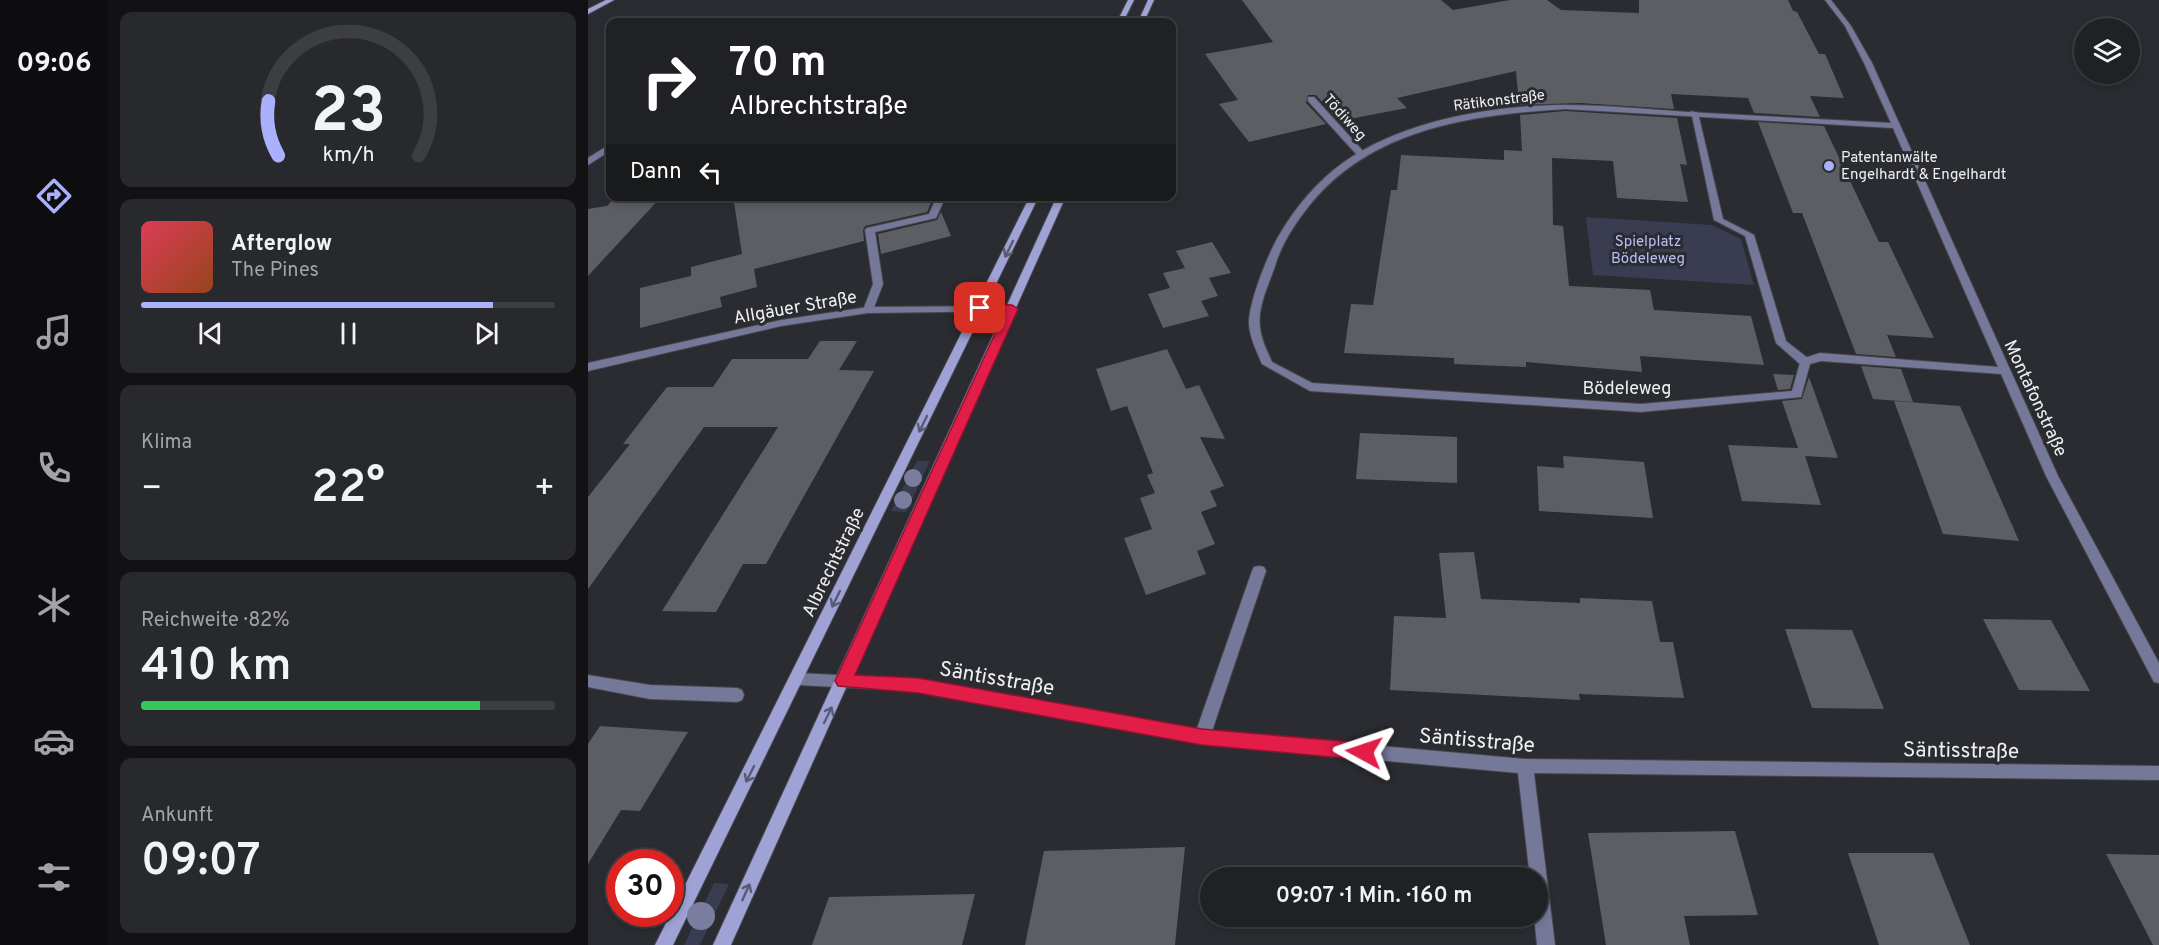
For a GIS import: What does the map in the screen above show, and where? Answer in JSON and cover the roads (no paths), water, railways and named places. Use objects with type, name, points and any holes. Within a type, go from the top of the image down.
[{"type":"main road","points":[[588,12],[611,0]]},
{"type":"main road","points":[[1122,18],[1131,0]]},
{"type":"main road","points":[[1143,18],[1151,0]]},
{"type":"main road","name":"Albrechtstraße","points":[[664,945],[1033,201]]},
{"type":"main road","points":[[722,945],[844,681],[1060,201]]},
{"type":"street","name":"Montafonstraße","points":[[1828,0],[1848,26],[1897,126],[2003,370],[2052,476],[2158,673]]},
{"type":"street","name":"Tödiweg","points":[[1311,99],[1360,153]]},
{"type":"street","name":"Rätikonstraße","points":[[1267,364],[1253,324],[1275,249],[1311,194],[1360,153],[1403,134],[1456,119],[1525,109],[1565,107],[1897,126]]},
{"type":"street","points":[[1694,113],[1719,220],[1749,235],[1780,343],[1805,362],[1820,357],[2003,370]]},
{"type":"street","points":[[588,162],[606,151]]},
{"type":"street","points":[[868,310],[878,284],[870,230],[933,216],[940,201]]},
{"type":"street","name":"Allgäuer Straße","points":[[588,367],[781,323],[868,310],[1012,309]]},
{"type":"street","name":"Bödeleweg","points":[[1267,364],[1310,387],[1641,408],[1797,394],[1805,362]]},
{"type":"street","points":[[1202,737],[1259,571]]},
{"type":"street","name":"Säntisstraße","points":[[797,679],[918,685],[1202,737],[1525,766],[2159,773]]},
{"type":"street","points":[[588,681],[650,692],[737,695]]},
{"type":"street","points":[[1525,766],[1546,945]]},
{"type":"place","name":"Patentanwälte Engelhardt & Engelhardt","points":[[1829,166]]},
{"type":"park label","name":"Spielplatz Bödeleweg","points":[[1648,250]]}]
